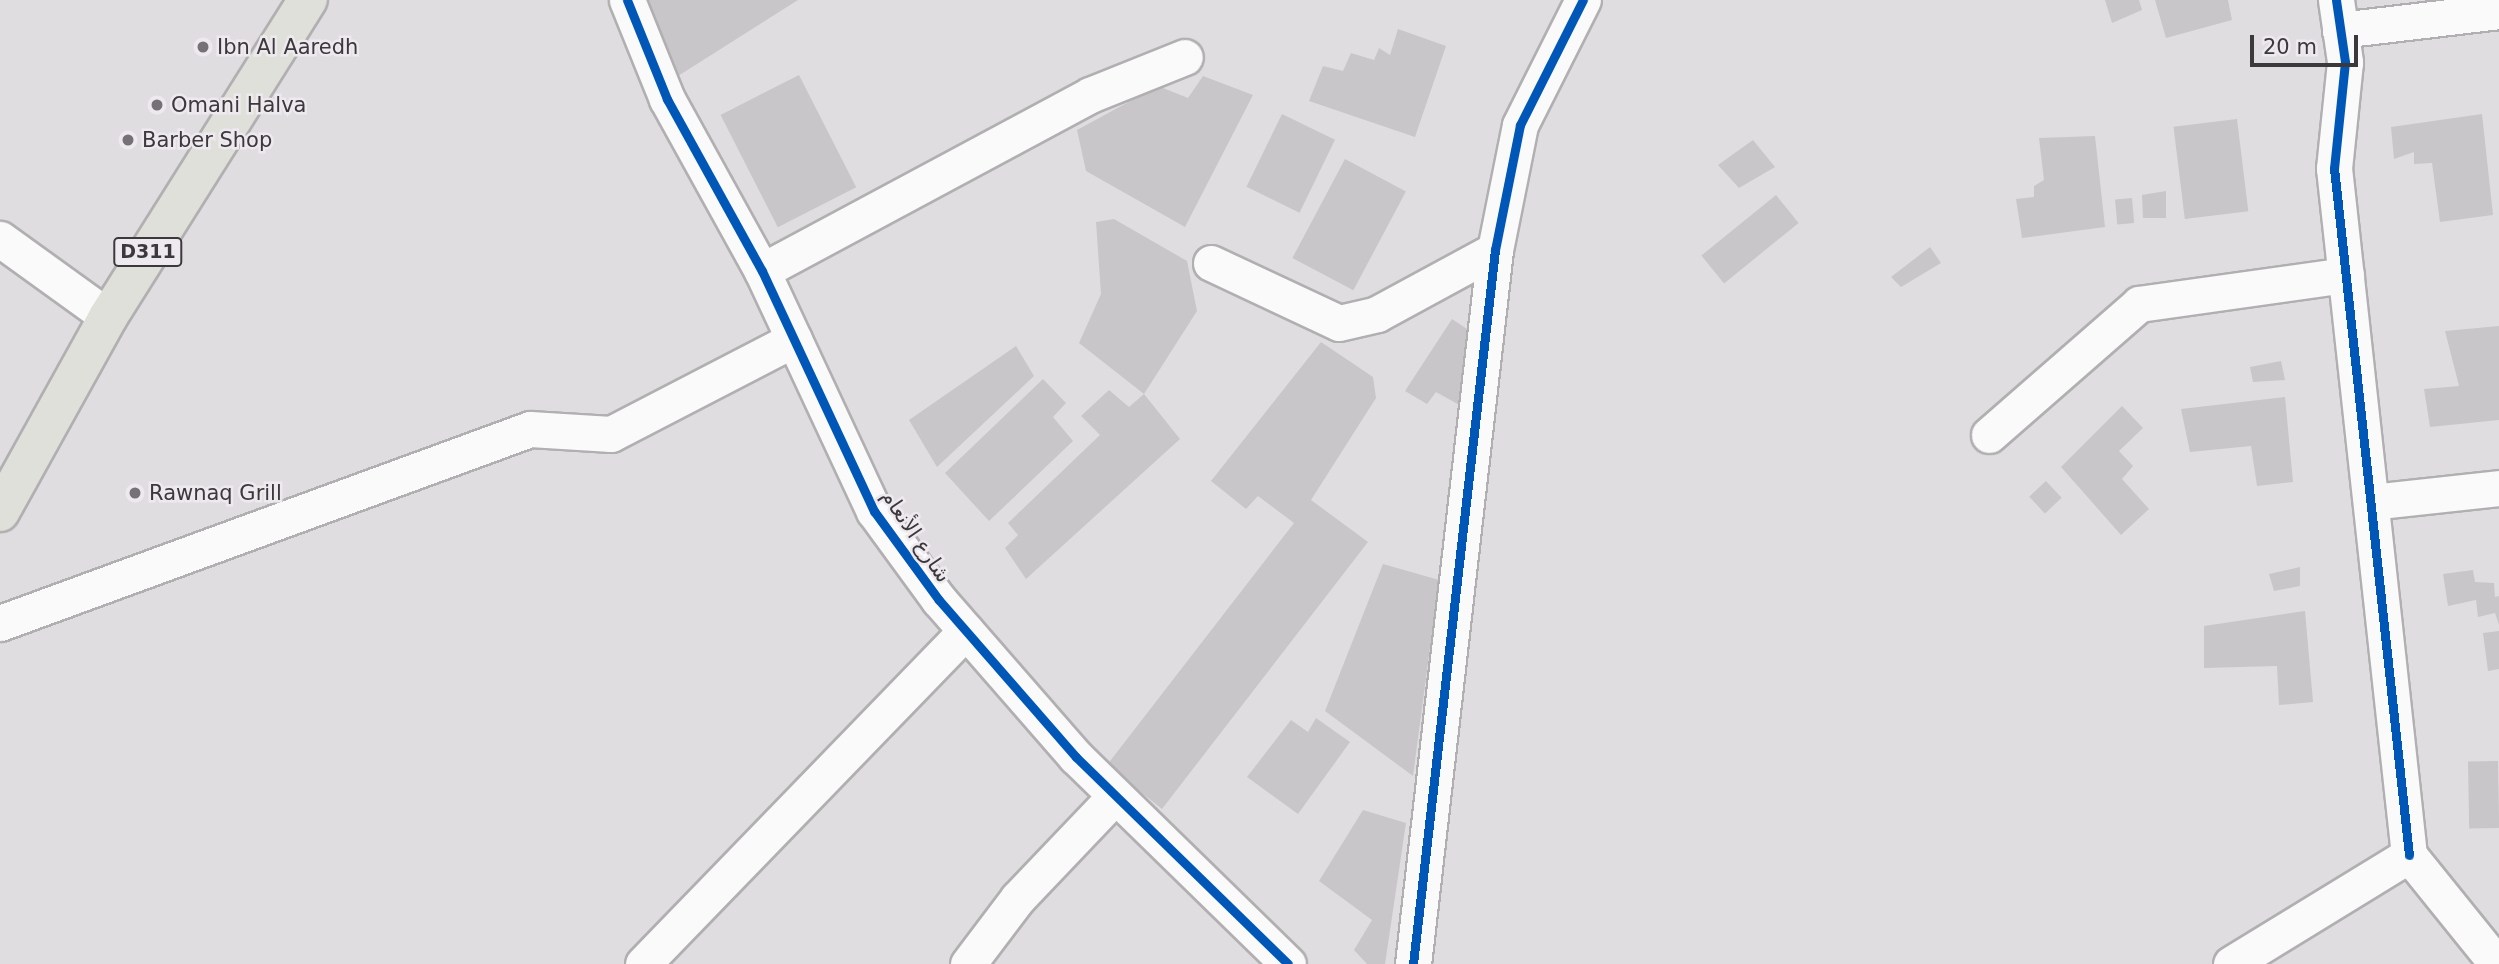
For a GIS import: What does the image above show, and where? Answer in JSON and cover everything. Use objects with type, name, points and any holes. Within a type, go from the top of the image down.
[{"type":"main road","name":"D311","points":[[0,512],[108,317],[308,0]]},
{"type":"street","name":"شارع الأنعام","points":[[627,0],[667,99],[762,271],[874,511],[966,631],[1115,796],[1288,964]]},
{"type":"street","points":[[1413,964],[1496,250],[1520,125],[1583,0]]},
{"type":"street","points":[[2497,964],[2409,855],[2334,168],[2345,62],[2338,15],[2499,11]]},
{"type":"street","points":[[762,271],[1090,95],[1185,57]]},
{"type":"street","points":[[0,239],[108,317]]},
{"type":"street","points":[[1211,263],[1339,323],[1377,314],[1496,250]]},
{"type":"street","points":[[1989,435],[2139,304],[2346,275]]},
{"type":"street","points":[[0,623],[530,429],[611,434],[794,339]]},
{"type":"street","points":[[2371,502],[2499,488]]},
{"type":"street","points":[[643,964],[966,631]]},
{"type":"street","points":[[968,964],[1018,898],[1115,796]]},
{"type":"street","points":[[2231,964],[2409,855]]},
{"type":"building","points":[[640,0],[798,0],[678,76]]},
{"type":"building","points":[[2105,0],[2139,0],[2142,10],[2112,23]]},
{"type":"building","points":[[2155,0],[2228,0],[2232,20],[2166,38]]},
{"type":"building","points":[[1398,29],[1446,46],[1415,137],[1309,101],[1323,66],[1343,71],[1351,53],[1374,60],[1379,48],[1390,55]]},
{"type":"building","points":[[799,75],[856,187],[778,227],[721,115]]},
{"type":"building","points":[[1203,76],[1253,95],[1185,227],[1086,171],[1077,130],[1158,86],[1188,98]]},
{"type":"building","points":[[1282,114],[1335,140],[1300,213],[1246,187]]},
{"type":"building","points":[[2482,114],[2493,215],[2440,222],[2432,163],[2414,164],[2414,152],[2394,159],[2391,127]]},
{"type":"building","points":[[2237,119],[2248,211],[2185,219],[2173,127]]},
{"type":"building","points":[[2095,136],[2105,227],[2022,238],[2016,199],[2034,197],[2034,186],[2044,180],[2039,138]]},
{"type":"building","points":[[1753,140],[1775,167],[1739,188],[1718,165]]},
{"type":"building","points":[[1345,159],[1406,191],[1353,290],[1292,258]]},
{"type":"building","points":[[2166,191],[2166,218],[2143,218],[2142,195]]},
{"type":"building","points":[[1776,195],[1799,223],[1724,283],[1701,255]]},
{"type":"building","points":[[2132,198],[2134,223],[2117,224],[2115,199]]},
{"type":"building","points":[[1114,219],[1187,261],[1197,311],[1144,394],[1079,343],[1101,294],[1096,222]]},
{"type":"building","points":[[1930,247],[1941,263],[1901,287],[1891,277]]},
{"type":"building","points":[[1452,319],[1476,335],[1463,407],[1436,392],[1427,404],[1405,391]]},
{"type":"building","points":[[2499,326],[2499,420],[2430,427],[2424,389],[2459,386],[2445,331]]},
{"type":"building","points":[[1321,342],[1373,377],[1376,398],[1311,500],[1368,542],[1162,809],[1107,765],[1294,523],[1258,496],[1246,509],[1211,481]]},
{"type":"building","points":[[1016,346],[1034,376],[937,467],[909,420]]},
{"type":"building","points":[[2281,361],[2285,380],[2253,382],[2250,367]]},
{"type":"building","points":[[1043,379],[1066,403],[1053,417],[1073,441],[989,521],[945,473]]},
{"type":"building","points":[[1109,390],[1129,407],[1144,394],[1180,439],[1026,579],[1005,548],[1018,535],[1008,523],[1100,435],[1081,416]]},
{"type":"building","points":[[2285,397],[2293,482],[2257,486],[2251,446],[2190,452],[2181,409]]},
{"type":"building","points":[[2122,406],[2143,428],[2119,451],[2133,466],[2122,479],[2149,509],[2121,535],[2061,467]]},
{"type":"building","points":[[2046,481],[2062,498],[2045,514],[2029,497]]},
{"type":"building","points":[[1383,564],[1439,580],[1413,776],[1325,711]]},
{"type":"building","points":[[2300,567],[2300,586],[2274,591],[2269,574]]},
{"type":"building","points":[[2473,570],[2475,582],[2494,583],[2495,597],[2499,596],[2499,625],[2495,613],[2478,617],[2476,600],[2448,606],[2443,574]]},
{"type":"building","points":[[2305,611],[2313,702],[2279,705],[2277,666],[2204,668],[2204,626]]},
{"type":"building","points":[[2499,631],[2499,669],[2488,671],[2483,633]]},
{"type":"building","points":[[1316,718],[1350,742],[1298,814],[1247,777],[1291,720],[1308,732]]},
{"type":"building","points":[[2498,761],[2499,828],[2469,829],[2468,762]]},
{"type":"building","points":[[1363,810],[1406,823],[1385,964],[1367,964],[1354,950],[1372,920],[1319,881]]},
{"type":"cycle path","points":[[627,0],[667,99],[762,271],[874,511],[939,600],[1076,757],[1288,964]]},
{"type":"cycle path","points":[[1413,964],[1495,250],[1520,125],[1583,0]]},
{"type":"cycle path","points":[[2336,0],[2345,62],[2334,168],[2409,855]]},
{"type":"place","name":"Ibn Al Aaredh","points":[[203,47]]},
{"type":"place","name":"Omani Halva","points":[[157,105]]},
{"type":"place","name":"Barber Shop","points":[[128,140]]},
{"type":"place","name":"Rawnaq Grill","points":[[135,493]]}]
